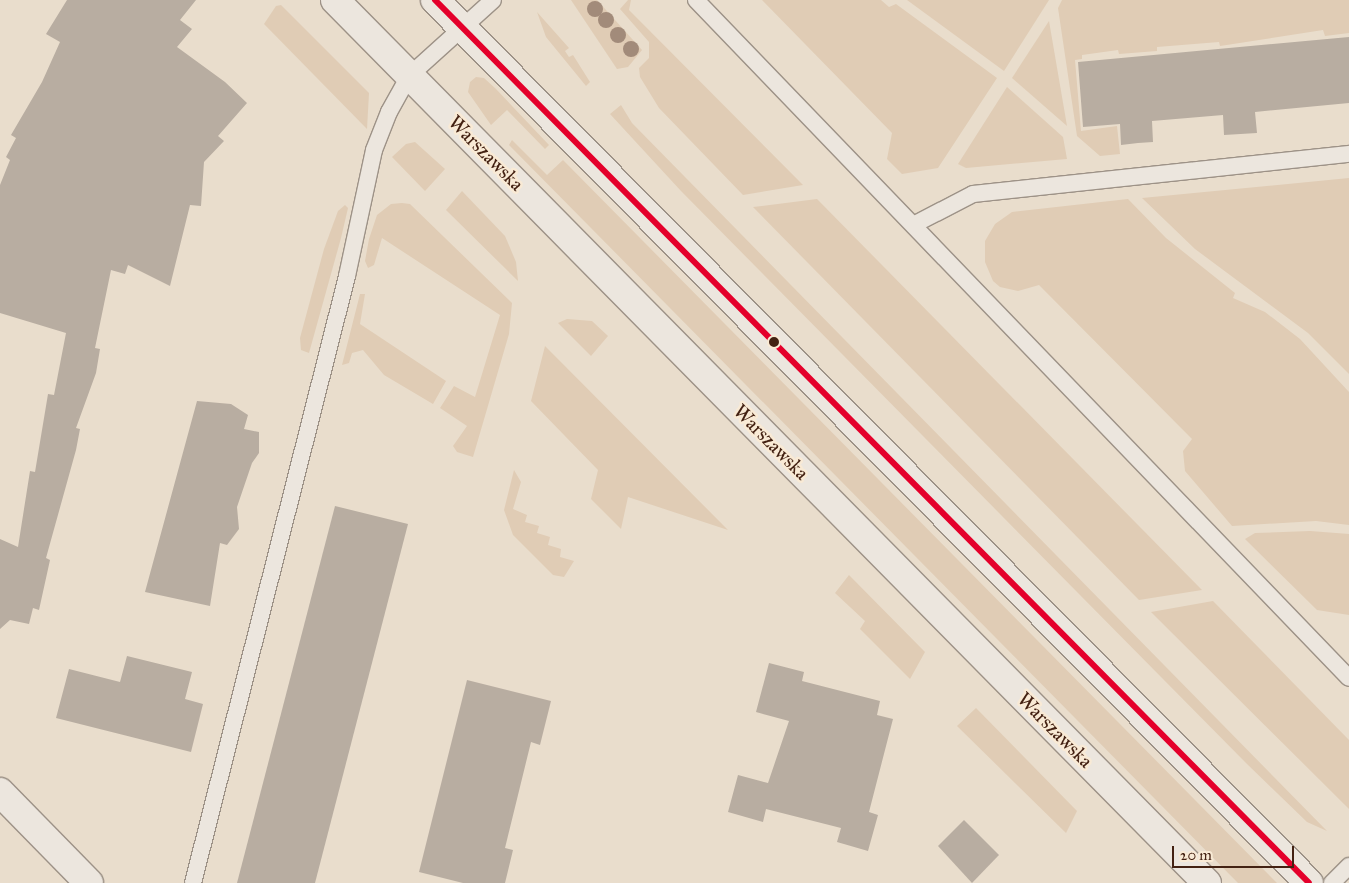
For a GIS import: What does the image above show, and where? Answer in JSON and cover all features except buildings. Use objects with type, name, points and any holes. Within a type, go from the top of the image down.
[{"type":"main road","name":"Warszawska","points":[[335,0],[1207,883]]},
{"type":"main road","points":[[435,0],[1308,883]]},
{"type":"main road","points":[[0,792],[89,883]]},
{"type":"lane","points":[[193,883],[347,276],[374,150],[389,112],[409,76],[493,0]]},
{"type":"lane","points":[[696,0],[1346,670]]},
{"type":"lane","points":[[915,224],[973,194],[1349,154]]},
{"type":"lane","points":[[1332,883],[1349,866]]},
{"type":"shaded area","points":[[571,0],[597,0],[642,50],[628,67],[617,69]]},
{"type":"shaded area","points":[[628,0],[631,0],[629,10],[803,185],[743,195],[659,108],[640,77],[639,68],[649,58],[649,42],[620,9]]},
{"type":"shaded area","points":[[762,0],[881,0],[889,7],[896,4],[997,78],[938,168],[902,174],[887,159],[892,133]]},
{"type":"shaded area","points":[[907,0],[1049,0],[1004,71]]},
{"type":"shaded area","points":[[1062,0],[1349,0],[1349,33],[1325,36],[1323,30],[1220,46],[1219,42],[1157,47],[1157,51],[1119,54],[1118,50],[1082,55],[1082,59],[1075,60],[1081,131],[1117,126],[1120,154],[1100,156],[1077,136],[1058,8]]},
{"type":"shaded area","points":[[281,5],[369,93],[367,129],[264,24],[276,6]]},
{"type":"shaded area","points":[[537,12],[569,48],[565,51],[569,57],[573,55],[590,82],[586,86],[546,37]]},
{"type":"shaded area","points":[[1049,21],[1067,126],[1012,78]]},
{"type":"shaded area","points":[[476,77],[484,78],[496,89],[549,145],[545,149],[507,110],[491,125],[468,92],[470,82]]},
{"type":"shaded area","points":[[1007,87],[1063,137],[1067,159],[966,168],[958,164]]},
{"type":"shaded area","points":[[621,105],[632,123],[1327,831],[1307,822],[1246,763],[681,191],[610,114]]},
{"type":"shaded area","points":[[512,140],[547,175],[563,160],[1277,883],[1238,883],[509,145]]},
{"type":"shaded area","points":[[415,142],[445,169],[425,191],[392,157],[406,144]]},
{"type":"shaded area","points":[[1349,178],[1349,374],[1308,333],[1195,249],[1142,198]]},
{"type":"shaded area","points":[[462,191],[505,236],[516,262],[518,281],[446,210]]},
{"type":"shaded area","points":[[817,199],[1202,590],[1139,600],[753,207]]},
{"type":"shaded area","points":[[1128,199],[1166,238],[1235,293],[1233,298],[1265,312],[1300,339],[1349,392],[1349,525],[1316,521],[1232,526],[1185,471],[1183,451],[1192,439],[1039,285],[1018,291],[1000,287],[993,281],[985,262],[985,241],[995,224],[1012,212]]},
{"type":"shaded area","points":[[391,204],[410,204],[512,303],[509,334],[473,457],[457,452],[453,446],[467,426],[440,408],[454,386],[475,397],[500,315],[382,238],[374,265],[368,268],[365,261],[369,239],[377,215]]},
{"type":"shaded area","points":[[345,205],[348,208],[341,238],[309,353],[301,350],[300,338],[324,249],[338,211]]},
{"type":"shaded area","points":[[360,294],[365,294],[360,324],[446,381],[433,404],[384,375],[363,350],[352,353],[349,363],[342,365]]},
{"type":"shaded area","points":[[567,319],[592,321],[608,336],[591,356],[558,323]]},
{"type":"shaded area","points":[[545,346],[728,530],[628,497],[621,529],[591,499],[598,470],[531,401]]},
{"type":"shaded area","points":[[514,470],[521,482],[513,509],[527,515],[525,522],[539,526],[537,533],[550,537],[548,545],[561,549],[560,557],[574,561],[564,577],[553,575],[513,535],[504,510]]},
{"type":"shaded area","points":[[1310,531],[1349,534],[1349,615],[1317,610],[1245,539],[1255,533]]},
{"type":"shaded area","points":[[849,575],[925,652],[910,679],[860,629],[865,621],[835,593]]},
{"type":"shaded area","points":[[1213,601],[1349,740],[1349,809],[1151,612]]},
{"type":"shaded area","points":[[976,708],[1077,811],[1066,833],[957,726]]},
{"type":"transit line","points":[[435,0],[1309,883]]}]
